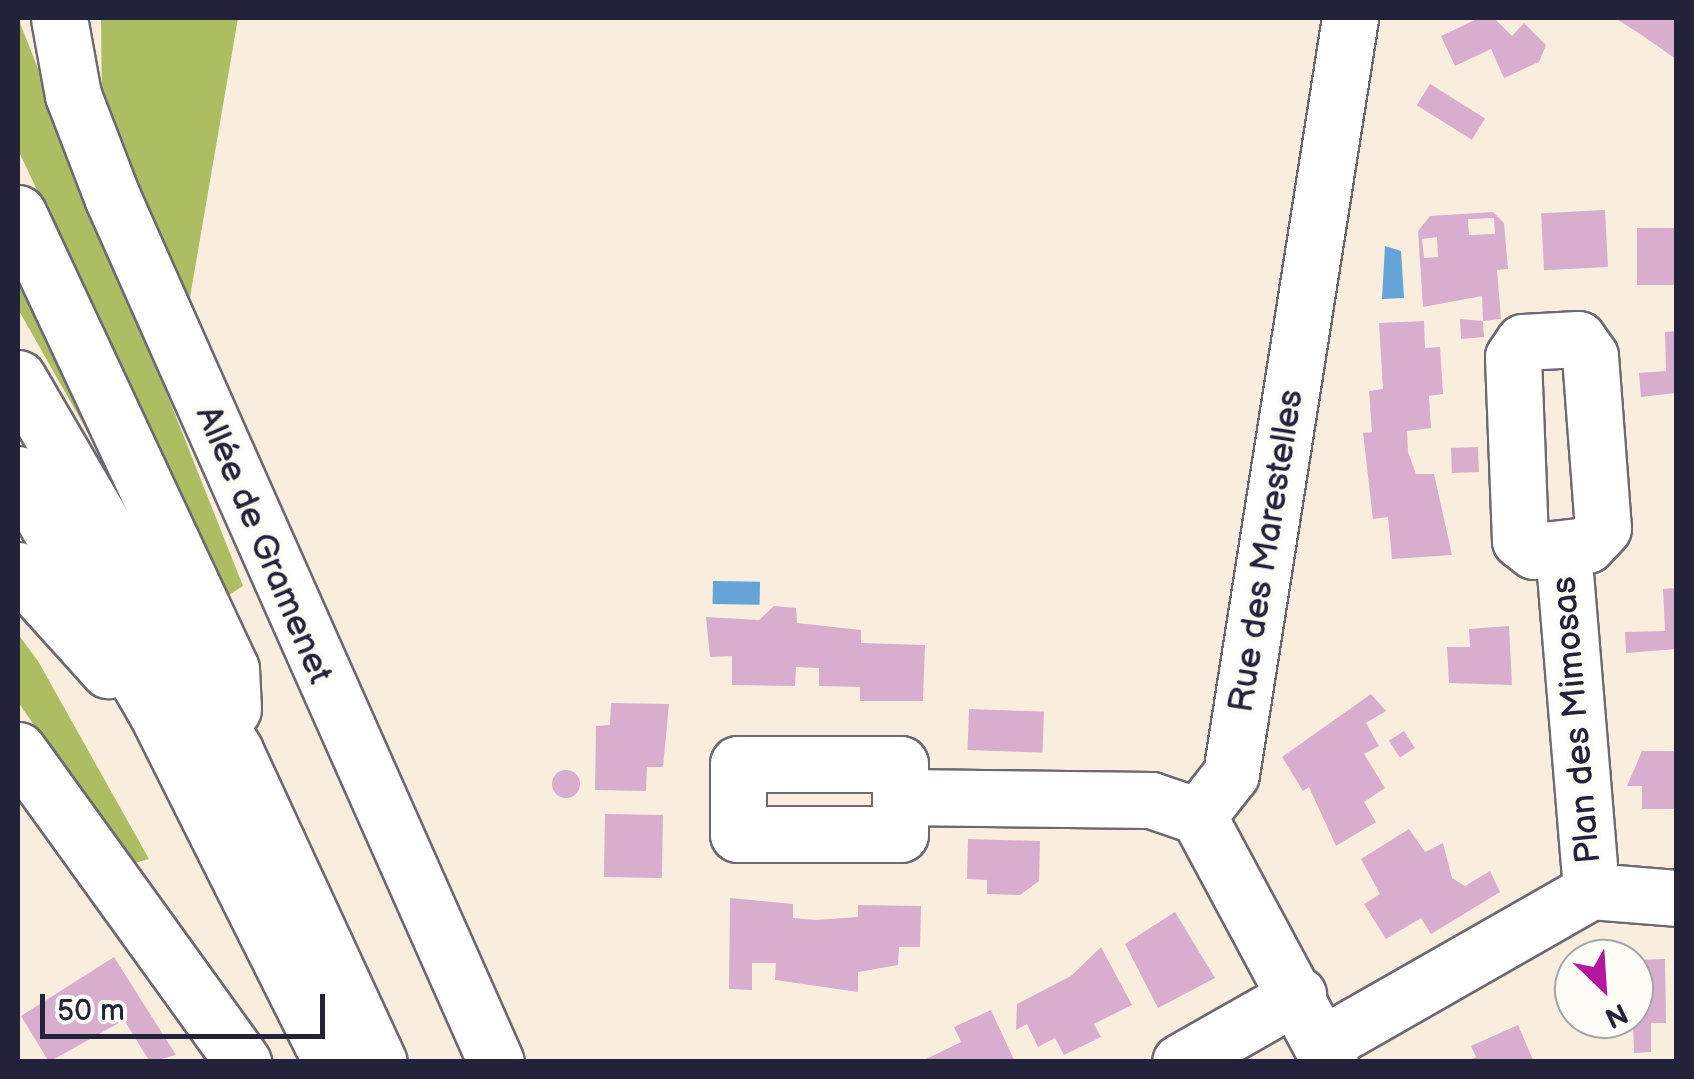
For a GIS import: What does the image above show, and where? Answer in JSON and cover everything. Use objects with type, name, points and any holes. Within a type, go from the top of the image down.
[{"type":"street","name":"Allée de Gramenet","points":[[59,18],[73,95],[113,199],[496,1062]]},
{"type":"street","name":"Rue des Marestelles","points":[[1198,816],[1231,774],[1350,18]]},
{"type":"street","points":[[18,213],[231,670],[235,752]]},
{"type":"street","points":[[18,378],[235,752],[379,1062]]},
{"type":"street","points":[[18,474],[156,712],[332,1062]]},
{"type":"street","name":"Plan des Mimosas","points":[[1563,549],[1590,891]]},
{"type":"street","points":[[18,570],[82,648],[156,712]]},
{"type":"street","points":[[18,750],[244,1062]]},
{"type":"street","points":[[900,797],[1151,800],[1198,816],[1326,1053],[1590,891],[1676,898]]},
{"type":"street","points":[[1180,1062],[1298,995]]},
{"type":"green space","points":[[18,18],[243,586],[229,595],[18,150]]},
{"type":"green space","points":[[101,18],[238,18],[188,309],[102,107]]},
{"type":"green space","points":[[18,282],[107,466],[18,309]]},
{"type":"green space","points":[[18,634],[38,661],[149,859],[131,864],[18,702]]},
{"type":"water","points":[[1385,246],[1401,251],[1404,298],[1382,299]]},
{"type":"water","points":[[713,581],[760,582],[760,605],[713,604]]},
{"type":"building","points":[[1479,18],[1494,18],[1512,36],[1524,23],[1546,45],[1539,62],[1504,78],[1491,49],[1455,66],[1441,36]]},
{"type":"building","points":[[1615,18],[1676,18],[1676,59],[1640,34]]},
{"type":"building","points":[[1430,84],[1485,118],[1472,140],[1417,105]]},
{"type":"building","points":[[1605,210],[1608,267],[1544,270],[1541,213]]},
{"type":"building","points":[[1493,212],[1504,223],[1508,269],[1497,270],[1501,319],[1483,321],[1482,296],[1423,307],[1418,231],[1430,216]],"holes":[[[1494,218],[1495,234],[1469,235],[1468,219]],[[1437,237],[1438,257],[1424,258],[1422,239]]]},
{"type":"building","points":[[1637,228],[1676,228],[1676,285],[1637,285]]},
{"type":"building","points":[[1460,319],[1483,321],[1484,337],[1461,339]]},
{"type":"building","points":[[1424,321],[1425,348],[1440,347],[1443,394],[1429,396],[1431,428],[1407,431],[1408,452],[1416,474],[1434,474],[1452,555],[1392,559],[1388,517],[1373,519],[1363,433],[1372,432],[1369,391],[1383,389],[1379,323]]},
{"type":"building","points":[[1676,331],[1676,393],[1641,397],[1639,373],[1666,371],[1665,332]]},
{"type":"building","points":[[1478,447],[1479,472],[1452,473],[1451,448]]},
{"type":"building","points":[[1676,588],[1676,649],[1626,653],[1625,632],[1665,631],[1663,589]]},
{"type":"building","points":[[774,606],[796,608],[797,623],[861,630],[861,643],[925,645],[923,701],[860,701],[860,687],[819,686],[819,668],[796,667],[795,686],[732,685],[732,656],[710,657],[706,617],[759,620]]},
{"type":"building","points":[[1509,626],[1512,685],[1449,683],[1447,647],[1470,647],[1469,629]]},
{"type":"building","points":[[1371,694],[1386,711],[1366,723],[1379,746],[1364,754],[1385,788],[1364,802],[1376,822],[1336,846],[1309,787],[1303,791],[1282,757]]},
{"type":"building","points":[[611,703],[669,704],[663,767],[647,767],[646,791],[595,790],[596,726],[610,725]]},
{"type":"building","points":[[969,709],[1044,712],[1043,753],[968,750]]},
{"type":"building","points":[[1404,731],[1415,748],[1400,758],[1389,741]]},
{"type":"building","points":[[1642,751],[1676,751],[1676,809],[1642,809],[1642,786],[1627,786]]},
{"type":"building","points":[[566,770],[576,774],[580,784],[576,794],[566,798],[556,794],[552,784],[556,774]]},
{"type":"building","points":[[605,814],[663,815],[662,878],[604,877]]},
{"type":"building","points":[[1409,829],[1425,852],[1443,843],[1452,878],[1465,886],[1490,871],[1500,892],[1431,934],[1421,918],[1386,939],[1364,904],[1380,894],[1361,859]]},
{"type":"building","points":[[968,839],[1040,841],[1039,881],[1020,895],[987,894],[987,880],[967,879]]},
{"type":"building","points":[[730,898],[793,904],[793,918],[816,920],[858,917],[858,905],[921,906],[920,947],[899,947],[898,965],[858,972],[858,992],[775,980],[776,963],[752,963],[752,990],[729,989]]},
{"type":"building","points":[[1175,912],[1215,978],[1158,1008],[1125,944]]},
{"type":"building","points":[[1101,947],[1132,1005],[1094,1024],[1101,1037],[1064,1055],[1055,1038],[1038,1047],[1027,1024],[1016,1030],[1017,1004],[1071,976]]},
{"type":"building","points":[[114,957],[176,1055],[150,1062],[124,1020],[49,1062],[21,1016]]},
{"type":"building","points":[[1654,959],[1665,959],[1666,1023],[1654,1023]]},
{"type":"building","points":[[991,1010],[1015,1062],[920,1062],[961,1042],[954,1027]]},
{"type":"building","points":[[1518,1025],[1534,1062],[1466,1062],[1476,1057],[1471,1046]]},
{"type":"building","points":[[1634,1039],[1651,1039],[1651,1052],[1634,1053]]}]
